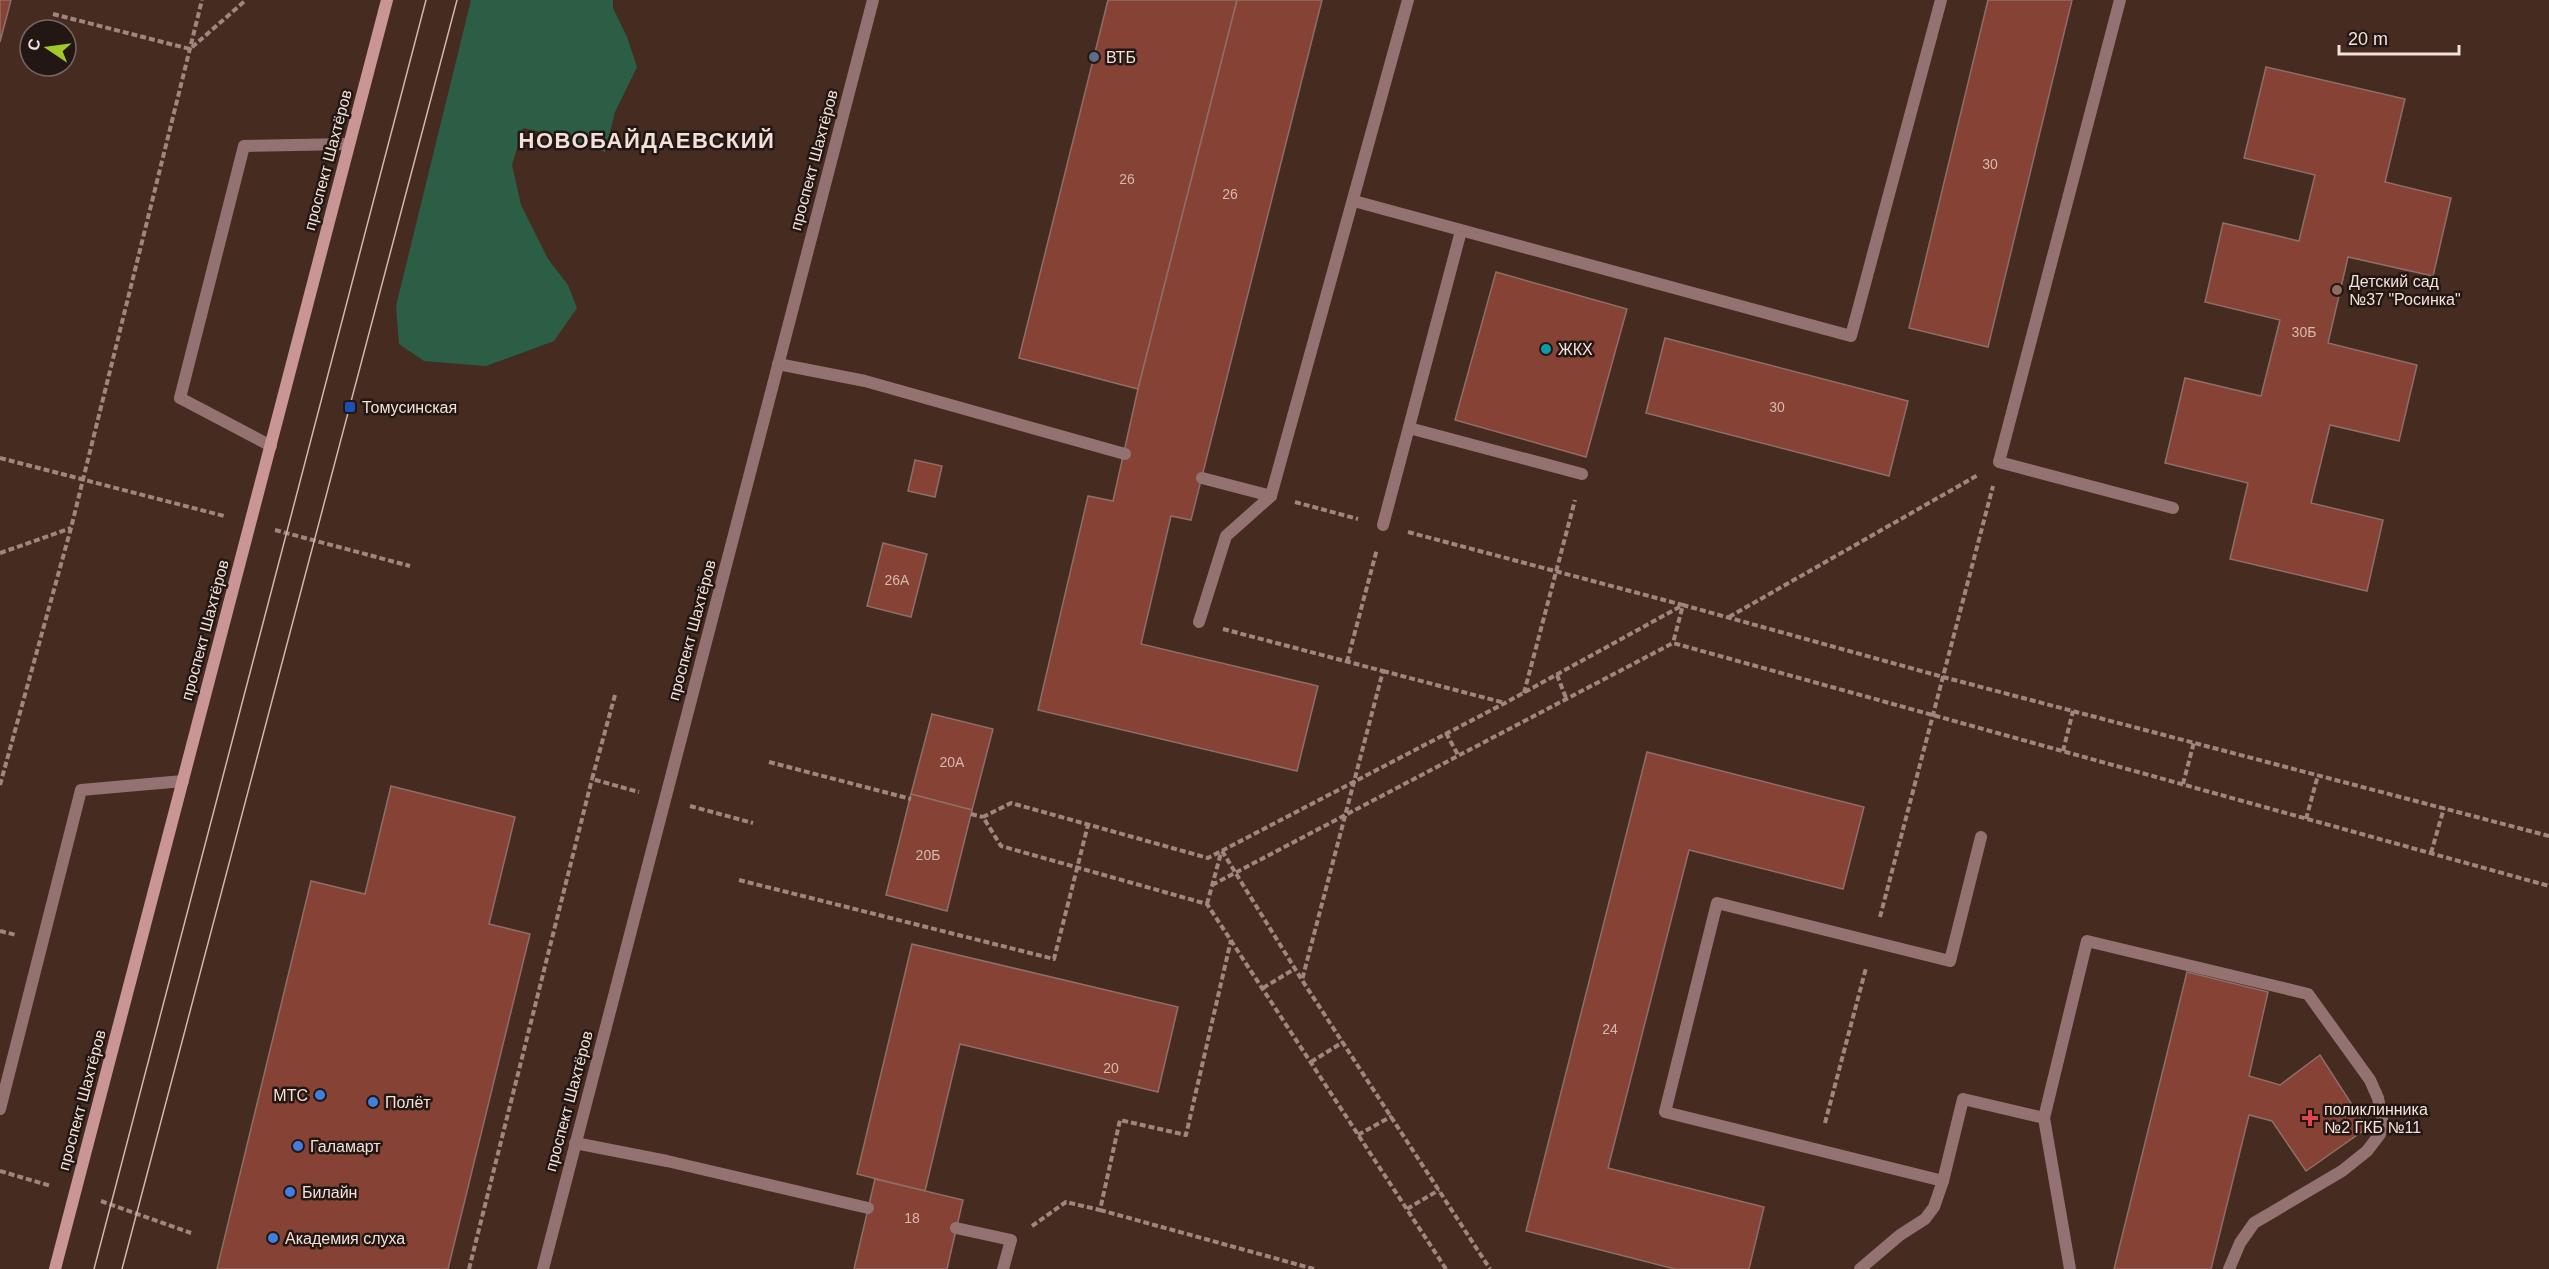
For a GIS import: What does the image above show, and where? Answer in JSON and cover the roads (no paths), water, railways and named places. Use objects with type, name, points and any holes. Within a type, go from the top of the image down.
[{"type":"main road","name":"проспект Шахтёров","points":[[55,1269],[387,0]]},
{"type":"street","name":"проспект Шахтёров","points":[[543,1269],[873,0]]},
{"type":"street","points":[[1200,622],[1226,536],[1271,495],[1408,0]]},
{"type":"street","points":[[1354,201],[1851,336],[1941,0]]},
{"type":"street","points":[[2120,0],[1999,462],[2174,508]]},
{"type":"street","points":[[271,446],[180,398],[241,157],[244,146],[349,144]]},
{"type":"street","points":[[1383,525],[1461,231]]},
{"type":"street","points":[[778,364],[865,381],[1125,454]]},
{"type":"street","points":[[1409,428],[1582,474]]},
{"type":"street","points":[[1202,478],[1271,495]]},
{"type":"street","points":[[0,1109],[81,790],[183,781]]},
{"type":"street","points":[[1943,1181],[1665,1112],[1717,903],[1950,961],[1981,837]]},
{"type":"street","points":[[2070,1269],[2044,1118],[2087,941],[2308,994],[2370,1080],[2378,1098],[2382,1118],[2380,1134],[2367,1151],[2342,1171],[2254,1223],[2240,1243],[2229,1269]]},
{"type":"street","points":[[1860,1269],[1900,1235],[1925,1219],[1935,1207],[1963,1099],[2044,1118]]},
{"type":"street","points":[[575,1143],[667,1161],[868,1208]]},
{"type":"street","points":[[956,1228],[1011,1240],[1003,1269]]},
{"type":"tram line","points":[[94,1269],[426,0]]},
{"type":"tram line","points":[[122,1269],[457,0]]},
{"type":"place","name":"ВТБ","points":[[1094,57]]},
{"type":"place","name":"Детский сад №37 \"Росинка\"","points":[[2337,290]]},
{"type":"place","name":"ЖКХ","points":[[1546,349]]},
{"type":"place","name":"Томусинская","points":[[350,407]]},
{"type":"place","name":"МТС","points":[[320,1095]]},
{"type":"place","name":"Полёт","points":[[373,1102]]},
{"type":"place","name":"поликлинника №2 ГКБ №11","points":[[2310,1118]]},
{"type":"place","name":"Галамарт","points":[[298,1146]]},
{"type":"place","name":"Билайн","points":[[290,1192]]},
{"type":"place","name":"Академия слуха","points":[[273,1238]]},
{"type":"district","name":"НОВОБАЙДАЕВСКИЙ","points":[[647,140]]}]
